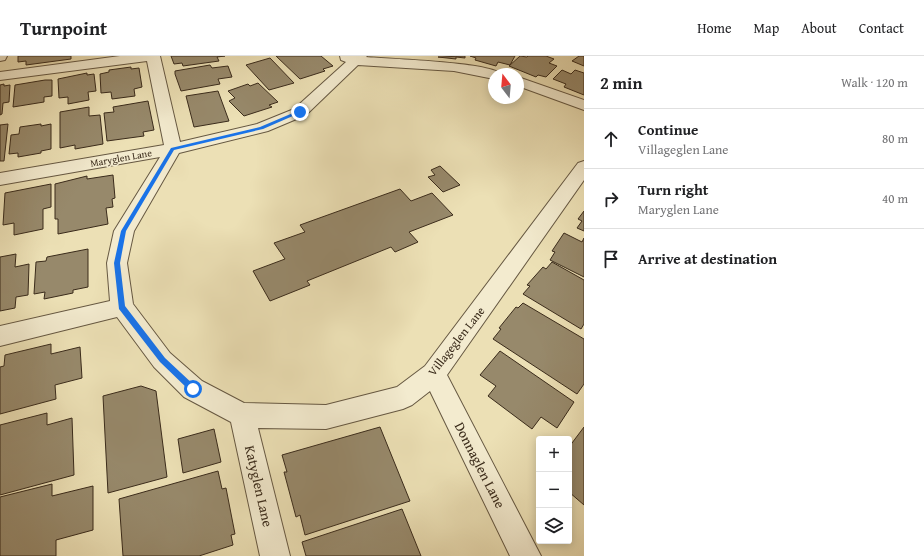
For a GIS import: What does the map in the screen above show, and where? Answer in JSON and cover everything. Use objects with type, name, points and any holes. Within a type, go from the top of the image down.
[{"type":"street","points":[[0,76],[153,56],[172,149],[124,231],[117,263],[122,307],[0,336]]},
{"type":"street","points":[[354,58],[454,66],[488,74]]},
{"type":"street","name":"Maryglen Lane","points":[[0,179],[172,149],[262,128],[300,112],[354,58]]},
{"type":"street","points":[[524,83],[584,104]]},
{"type":"street","name":"Villageglen Lane","points":[[122,307],[162,360],[193,389],[242,416],[326,417],[403,397],[434,374],[584,167]]},
{"type":"street","name":"Donnaglen Lane","points":[[434,374],[526,556]]},
{"type":"street","name":"Katyglen Lane","points":[[242,416],[275,556]]},
{"type":"building","points":[[18,56],[71,56],[71,59],[26,65],[26,61],[18,62]]},
{"type":"building","points":[[171,56],[225,56],[217,57],[219,61],[183,66],[182,63],[174,64]]},
{"type":"building","points":[[276,56],[321,56],[333,66],[323,69],[325,71],[300,79]]},
{"type":"building","points":[[465,56],[465,58],[456,57],[456,59],[438,57]]},
{"type":"building","points":[[470,56],[515,56],[510,65],[498,62],[496,66],[475,60],[476,58]]},
{"type":"building","points":[[520,56],[546,56],[554,59],[549,63],[557,66],[546,77],[538,75],[536,77],[524,72],[524,68],[514,68],[509,66]]},
{"type":"building","points":[[579,56],[584,56],[584,66],[572,61]]},
{"type":"building","points":[[270,58],[294,83],[269,90],[246,65]]},
{"type":"building","points":[[210,65],[212,68],[228,66],[232,77],[218,79],[220,84],[181,91],[175,71]]},
{"type":"building","points":[[131,67],[131,69],[139,68],[142,87],[134,89],[135,96],[112,99],[111,92],[101,93],[100,74],[109,72],[109,70]]},
{"type":"building","points":[[562,70],[571,74],[575,70],[584,73],[584,95],[564,87],[566,84],[553,79]]},
{"type":"building","points":[[87,73],[87,75],[94,74],[96,91],[88,92],[89,100],[68,104],[68,97],[59,98],[58,79]]},
{"type":"building","points":[[52,80],[52,96],[44,97],[44,102],[13,107],[15,85]]},
{"type":"building","points":[[258,83],[278,102],[269,105],[272,107],[244,116],[229,101],[235,98],[228,91],[248,84],[250,86]]},
{"type":"building","points":[[4,84],[4,86],[10,85],[9,102],[3,103],[2,114],[0,115],[0,85]]},
{"type":"building","points":[[218,91],[229,121],[194,127],[186,96]]},
{"type":"building","points":[[148,101],[154,130],[143,132],[144,136],[107,141],[104,113],[114,112],[113,107]]},
{"type":"building","points":[[89,107],[89,116],[100,115],[103,144],[75,149],[75,145],[60,148],[60,112]]},
{"type":"building","points":[[8,124],[4,161],[0,161],[0,125]]},
{"type":"building","points":[[41,124],[41,126],[51,124],[51,149],[41,151],[41,153],[18,157],[18,153],[9,154],[11,135],[19,134],[20,127]]},
{"type":"building","points":[[440,166],[460,185],[443,192],[428,177],[435,175],[431,170]]},
{"type":"building","points":[[113,175],[115,198],[112,199],[113,207],[106,208],[108,224],[58,234],[58,219],[55,219],[55,184],[87,176],[87,179]]},
{"type":"building","points":[[51,184],[51,207],[43,209],[43,229],[14,235],[14,223],[3,225],[5,193]]},
{"type":"building","points":[[400,189],[411,201],[432,193],[453,215],[409,232],[418,242],[395,252],[391,247],[307,281],[310,285],[270,301],[253,271],[285,259],[274,243],[305,232],[300,225]]},
{"type":"building","points":[[584,211],[584,231],[577,228],[582,221],[578,219]]},
{"type":"building","points":[[564,233],[582,242],[584,238],[584,277],[550,260],[555,252],[552,251]]},
{"type":"building","points":[[88,249],[88,287],[73,290],[73,293],[44,299],[45,292],[34,294],[36,262],[46,261],[47,257]]},
{"type":"building","points":[[16,254],[15,267],[29,264],[28,295],[16,297],[15,308],[0,311],[0,257]]},
{"type":"building","points":[[552,262],[584,280],[584,324],[581,329],[523,294],[530,286],[527,285],[543,267],[546,269]]},
{"type":"building","points":[[523,303],[584,339],[584,384],[577,394],[493,339],[501,329],[499,328],[516,307],[518,308]]},
{"type":"building","points":[[51,344],[51,354],[80,347],[82,378],[55,385],[56,399],[0,414],[0,367],[4,366],[5,355]]},
{"type":"building","points":[[500,351],[574,402],[557,428],[541,417],[532,429],[488,396],[496,386],[480,375]]},
{"type":"building","points":[[141,386],[156,391],[167,477],[108,493],[103,396]]},
{"type":"building","points":[[47,413],[47,425],[72,418],[74,475],[0,495],[0,425]]},
{"type":"building","points":[[380,427],[410,501],[305,535],[300,515],[296,517],[284,472],[287,472],[282,455]]},
{"type":"building","points":[[584,427],[584,505],[572,495],[572,443]]},
{"type":"building","points":[[214,429],[221,462],[183,473],[178,439]]},
{"type":"building","points":[[218,471],[222,489],[226,488],[235,534],[231,535],[233,545],[199,556],[123,556],[119,499]]},
{"type":"building","points":[[52,484],[52,496],[93,486],[93,530],[56,540],[56,556],[0,556],[0,497]]},
{"type":"building","points":[[402,509],[421,556],[306,556],[302,542]]},
{"type":"route","points":[[193,389],[162,360],[122,307],[117,263],[124,231],[172,149],[262,128],[300,112]]}]
